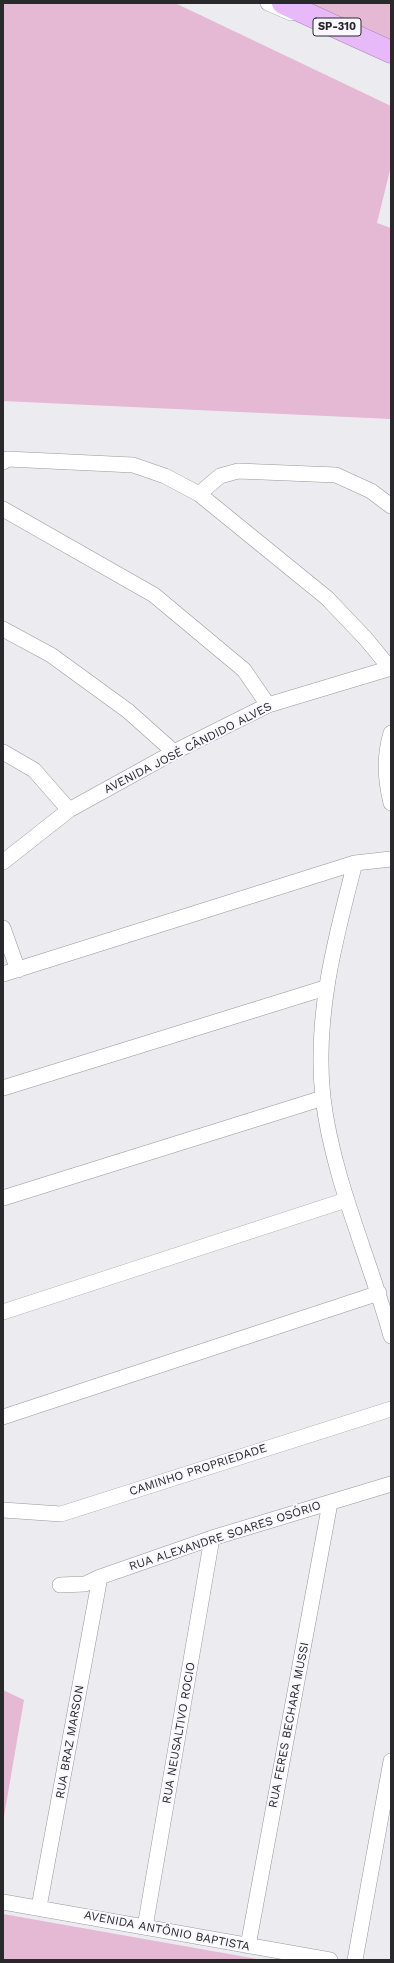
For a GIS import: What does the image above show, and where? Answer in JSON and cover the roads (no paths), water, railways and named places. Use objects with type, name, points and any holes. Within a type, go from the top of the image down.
[{"type":"highway","name":"SP-310","points":[[283,3],[391,52]]},
{"type":"street","points":[[268,3],[381,55],[391,63]]},
{"type":"street","points":[[3,462],[6,459],[133,465],[165,476],[199,494],[328,598],[366,639],[390,668]]},
{"type":"street","points":[[199,494],[220,476],[238,471],[336,475],[371,491],[391,506]]},
{"type":"street","points":[[3,509],[154,595],[244,670],[268,705]]},
{"type":"street","points":[[3,629],[51,655],[115,702],[174,752]]},
{"type":"street","name":"AVENIDA JOSÉ CÂNDIDO ALVES","points":[[3,862],[69,810],[174,752],[268,705],[390,668]]},
{"type":"street","points":[[391,732],[386,756],[385,771],[391,803]]},
{"type":"street","points":[[3,752],[34,770],[69,810]]},
{"type":"street","points":[[3,974],[355,863],[391,859]]},
{"type":"street","points":[[355,863],[325,988],[321,1050],[323,1098],[332,1148],[346,1200],[379,1293],[391,1336]]},
{"type":"street","points":[[3,928],[18,970]]},
{"type":"street","points":[[3,1088],[325,988]]},
{"type":"street","points":[[3,1198],[323,1098]]},
{"type":"street","points":[[3,1312],[346,1200]]},
{"type":"street","points":[[3,1417],[379,1293]]},
{"type":"street","name":"CAMINHO PROPRIEDADE","points":[[3,1510],[61,1514],[391,1409]]},
{"type":"street","name":"RUA ALEXANDRE SOARES OSÓRIO","points":[[60,1585],[85,1584],[100,1577],[212,1538],[391,1484]]},
{"type":"street","name":"RUA FERES BECHARA MUSSI","points":[[248,1946],[330,1503]]},
{"type":"street","name":"RUA NEUSALTIVO ROCIO","points":[[145,1927],[212,1538]]},
{"type":"street","name":"RUA BRAZ MARSON","points":[[39,1907],[100,1577]]},
{"type":"street","points":[[355,1960],[391,1761]]},
{"type":"street","name":"AVENIDA ANTÔNIO BAPTISTA","points":[[3,1902],[39,1907],[330,1960]]}]
